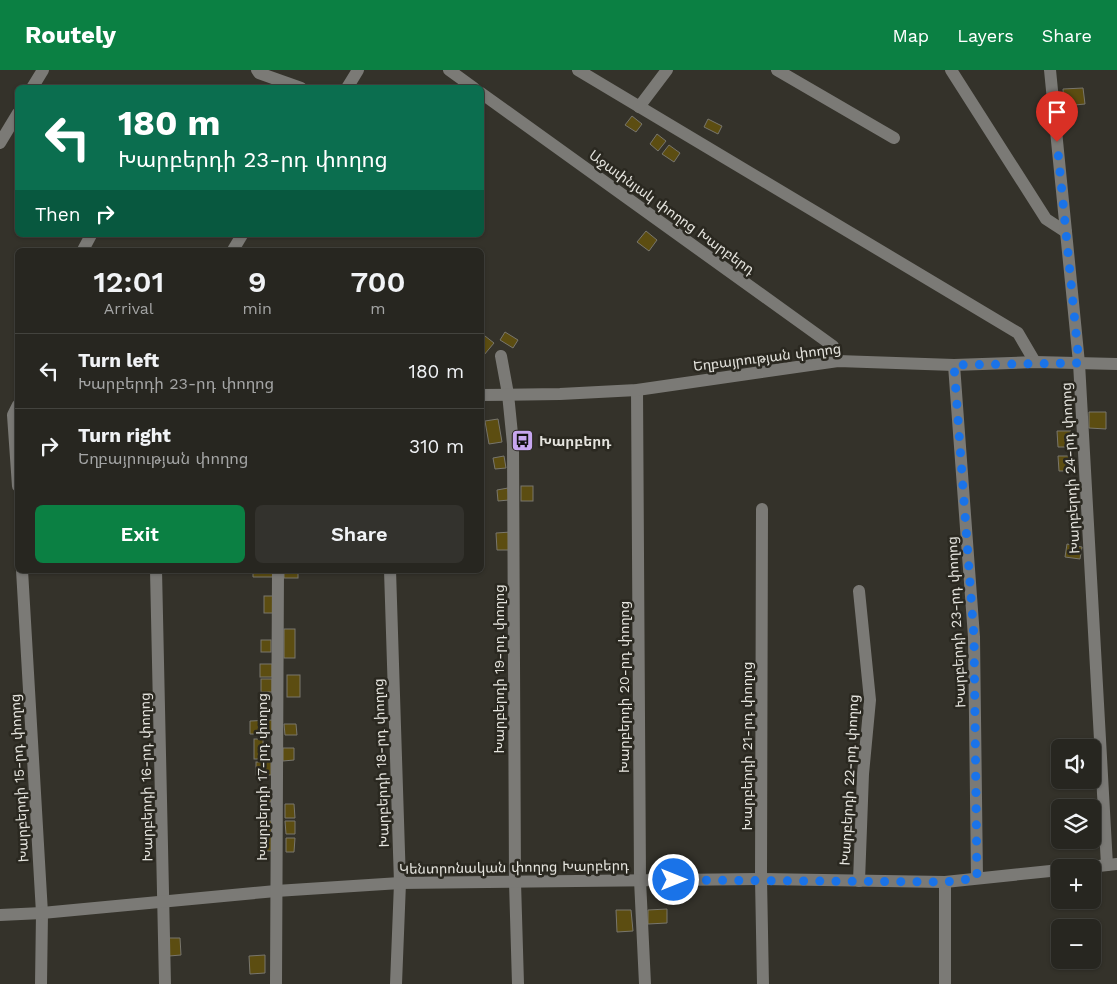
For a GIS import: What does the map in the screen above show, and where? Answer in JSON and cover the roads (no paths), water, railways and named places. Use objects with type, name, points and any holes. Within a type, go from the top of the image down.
[{"type":"street","points":[[34,85],[43,70]]},
{"type":"street","points":[[257,70],[259,73],[293,85]]},
{"type":"street","points":[[349,85],[358,70]]},
{"type":"street","points":[[449,70],[470,85]]},
{"type":"street","points":[[578,70],[1018,333],[1035,362]]},
{"type":"street","points":[[639,107],[667,70]]},
{"type":"street","points":[[777,70],[894,138]]},
{"type":"street","points":[[951,70],[1046,219],[1066,232]]},
{"type":"street","name":"Խարբերդի 24-րդ փողոց","points":[[1050,70],[1079,363],[1112,864]]},
{"type":"street","name":"Աջափնյակ փողոց Խարբերդ","points":[[484,95],[833,346],[838,361]]},
{"type":"street","points":[[0,143],[15,118]]},
{"type":"street","points":[[234,248],[241,237]]},
{"type":"street","name":"Խարբերդի 19-րդ փողոց","points":[[500,356],[508,394],[513,444],[515,882],[518,984]]},
{"type":"street","name":"Եղբայրության փողոց","points":[[484,395],[560,394],[637,390],[838,361],[954,365],[1035,362],[1117,364]]},
{"type":"street","name":"Խարբերդի 23-րդ փողոց","points":[[954,365],[974,637],[977,878]]},
{"type":"street","name":"Խարբերդի 20-րդ փողոց","points":[[637,390],[640,880],[644,984]]},
{"type":"street","points":[[0,416],[15,411]]},
{"type":"street","name":"Խարբերդի 21-րդ փողոց","points":[[762,509],[761,880],[763,984]]},
{"type":"street","name":"Խարբերդի 15-րդ փողոց","points":[[22,573],[42,913],[41,984]]},
{"type":"street","name":"Խարբերդի 16-րդ փողոց","points":[[156,573],[165,984]]},
{"type":"street","name":"Խարբերդի 17-րդ փողոց","points":[[276,984],[278,573]]},
{"type":"street","name":"Խարբերդի 18-րդ փողոց","points":[[390,573],[400,883],[396,984]]},
{"type":"street","name":"Խարբերդի 22-րդ փողոց","points":[[859,591],[870,700],[863,774],[859,881]]},
{"type":"street","name":"Կենտրոնական փողոց Խարբերդ","points":[[0,915],[42,913],[164,900],[276,891],[400,883],[640,880],[945,882],[1051,871]]},
{"type":"street","points":[[945,882],[945,984]]},
{"type":"place","name":"Խարբերդ","points":[[523,441]]}]
